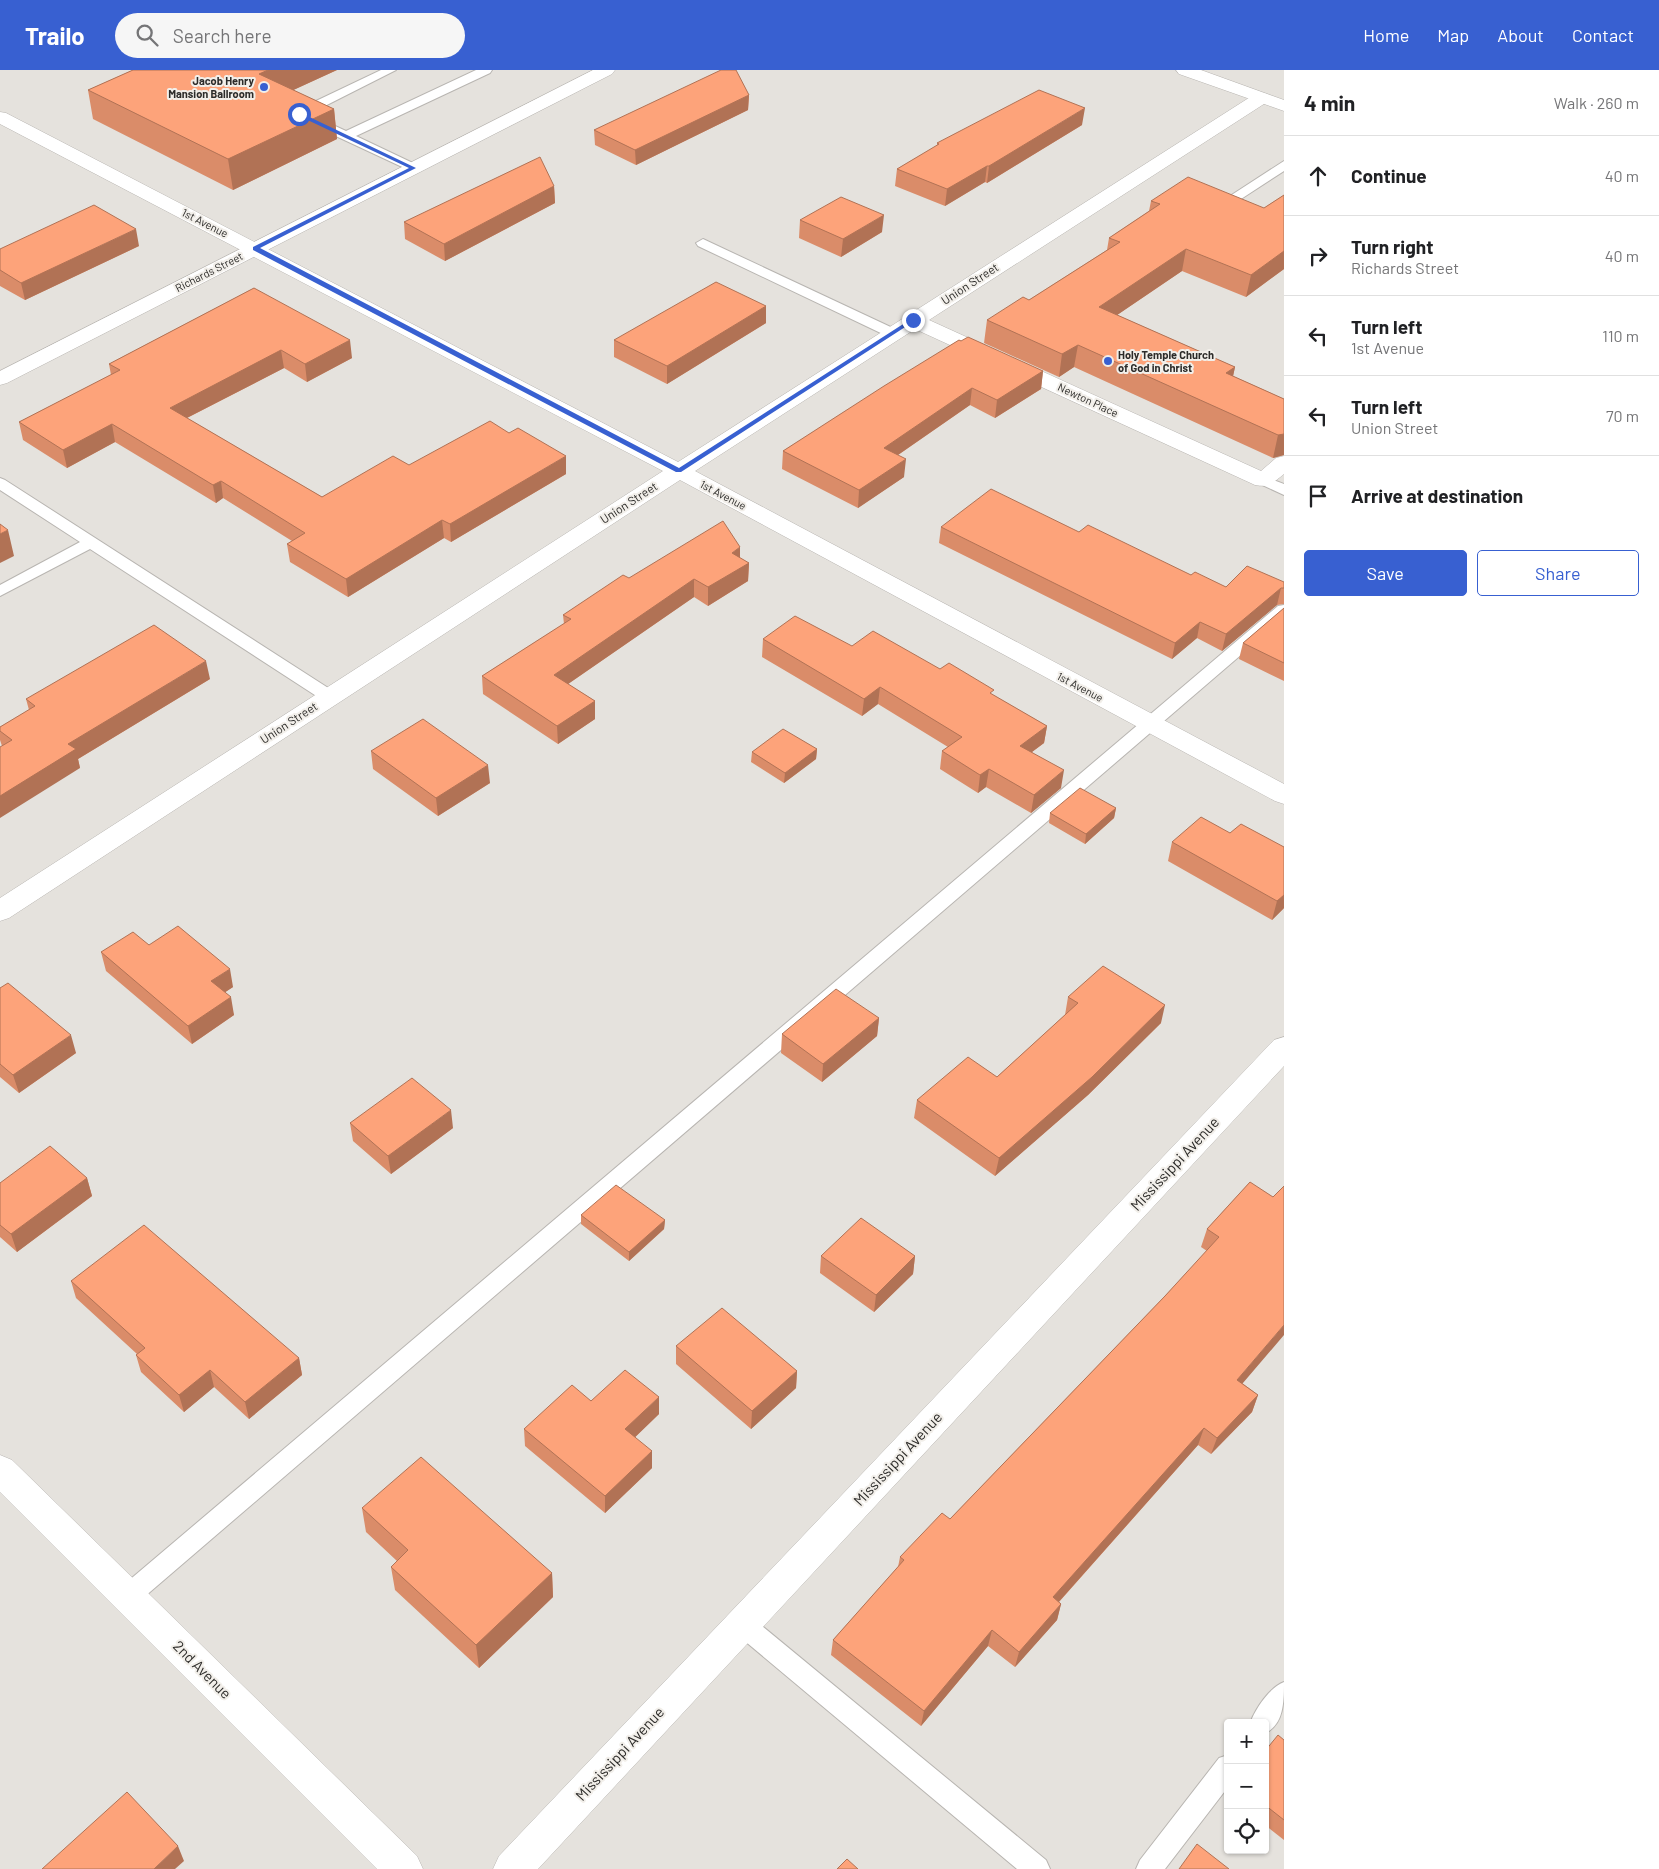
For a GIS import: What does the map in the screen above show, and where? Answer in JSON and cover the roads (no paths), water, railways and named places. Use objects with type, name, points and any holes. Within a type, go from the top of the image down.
[{"type":"street","name":"Richards Street","points":[[0,379],[606,70]]},
{"type":"street","points":[[1185,70],[1284,106]]},
{"type":"street","name":"Union Street","points":[[0,911],[892,333],[1261,98]]},
{"type":"street","name":"1st Avenue","points":[[0,117],[255,248],[679,471],[1284,796]]},
{"type":"street","name":"Newton Place","points":[[913,320],[1263,480]]},
{"type":"street","points":[[1263,480],[1284,463]]},
{"type":"street","name":"Mississippi Avenue","points":[[512,1869],[1284,1048]]},
{"type":"street","name":"2nd Avenue","points":[[0,1470],[404,1869]]},
{"type":"lane","points":[[390,70],[299,114],[413,168]]},
{"type":"lane","points":[[346,136],[486,70]]},
{"type":"lane","points":[[1236,196],[1284,165]]},
{"type":"lane","points":[[703,243],[892,333]]},
{"type":"lane","points":[[1263,480],[1284,490]]},
{"type":"lane","points":[[0,483],[330,697]]},
{"type":"lane","points":[[0,591],[92,542]]},
{"type":"lane","points":[[128,1596],[1284,610]]},
{"type":"lane","points":[[742,1624],[1037,1869]]},
{"type":"lane","points":[[1265,1719],[1284,1694]]},
{"type":"lane","points":[[1149,1869],[1224,1772]]},
{"type":"place","name":"Jacob Henry Mansion Ballroom","points":[[264,87]]},
{"type":"place","name":"Holy Temple Church of God in Christ","points":[[1108,361]]}]
